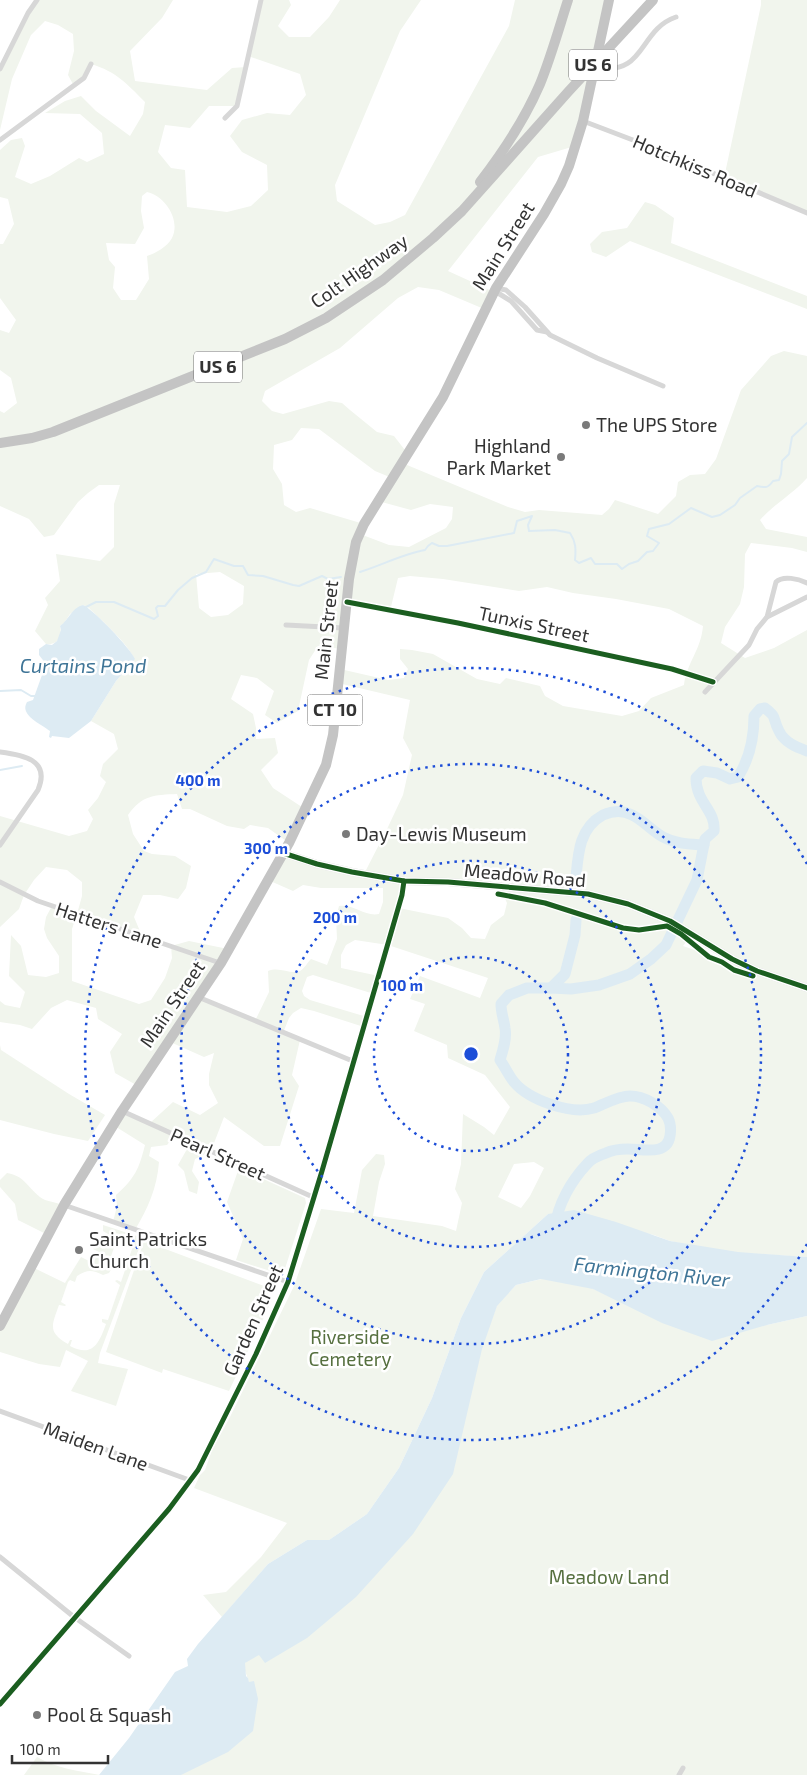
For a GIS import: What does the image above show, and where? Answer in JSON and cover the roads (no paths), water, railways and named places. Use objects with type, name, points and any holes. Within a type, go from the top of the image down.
[{"type":"highway","points":[[418,252],[479,183],[500,156],[519,125],[546,69],[568,0]]},
{"type":"highway","name":"Main Street","points":[[0,1326],[64,1205],[122,1111],[221,963],[283,853],[326,765],[333,735],[347,602],[356,542],[364,524],[443,397],[496,288],[553,200],[569,166],[583,121],[609,0]]},
{"type":"highway","name":"Colt Highway","points":[[0,443],[32,438],[74,424],[285,339],[326,318],[364,294],[418,252],[462,211],[653,0]]},
{"type":"street","points":[[0,69],[28,12],[38,0]]},
{"type":"street","points":[[225,118],[237,106],[261,0]]},
{"type":"street","points":[[596,67],[608,70],[624,67],[636,56],[658,27],[676,17]]},
{"type":"street","points":[[0,140],[84,78],[91,64]]},
{"type":"street","name":"Hotchkiss Road","points":[[583,121],[807,212]]},
{"type":"street","points":[[496,288],[506,290],[525,307],[547,332],[598,358],[663,386]]},
{"type":"street","points":[[767,617],[776,582],[779,579],[784,578],[807,583]]},
{"type":"street","points":[[705,692],[749,645],[757,629],[767,617],[807,597]]},
{"type":"street","name":"Tunxis Street","points":[[347,602],[458,623],[672,669],[713,682]]},
{"type":"street","points":[[286,626],[344,628]]},
{"type":"street","points":[[0,752],[26,756],[31,759],[36,763],[41,776],[41,784],[0,845]]},
{"type":"street","name":"Meadow Road","points":[[283,853],[343,870],[404,881],[448,882],[588,894],[628,904],[670,921],[757,972],[807,988]]},
{"type":"street","name":"Garden Street","points":[[0,1704],[166,1513],[192,1480],[256,1354],[288,1282],[315,1198],[402,895],[404,881]]},
{"type":"street","name":"Hatters Lane","points":[[0,882],[38,902],[221,963]]},
{"type":"street","points":[[198,997],[355,1062]]},
{"type":"street","name":"Pearl Street","points":[[122,1111],[315,1198]]},
{"type":"street","points":[[64,1205],[288,1282]]},
{"type":"street","name":"Maiden Lane","points":[[0,1411],[192,1480]]},
{"type":"street","points":[[0,1557],[74,1617],[129,1656]]},
{"type":"street","points":[[679,1775],[683,1768]]},
{"type":"water","name":"Curtains Pond","points":[[83,605],[111,630],[135,659],[116,681],[91,721],[69,738],[52,736],[51,738],[49,737],[50,731],[32,719],[25,707],[27,702],[33,700],[46,664],[39,655],[39,649],[46,644],[52,645],[57,641],[61,630],[60,626],[73,611]]},
{"type":"water","name":"Farmington River","points":[[574,1210],[670,1241],[738,1252],[807,1257],[807,1316],[712,1341],[662,1323],[593,1289],[541,1279],[516,1285],[497,1306],[482,1349],[453,1474],[413,1534],[356,1597],[307,1638],[265,1663],[259,1655],[245,1663],[246,1676],[249,1682],[254,1681],[258,1699],[253,1731],[228,1752],[181,1775],[99,1775],[129,1738],[175,1672],[188,1666],[187,1659],[198,1644],[268,1564],[307,1540],[329,1540],[367,1514],[399,1468],[432,1398],[461,1318],[484,1272],[548,1214]]},
{"type":"waterway","points":[[360,572],[425,550],[432,543],[439,546],[447,546],[514,533],[517,521],[532,516],[528,525],[529,531],[555,530],[570,533],[575,546],[575,560],[579,563],[591,558],[595,564],[617,564],[622,569],[638,561],[647,552],[653,551],[659,543],[647,536],[649,529],[669,524],[691,508],[712,517],[720,515],[757,486],[766,487],[773,481],[779,480],[782,461],[789,454],[792,437],[807,423]]},
{"type":"waterway","points":[[85,608],[96,602],[114,602],[154,619],[158,616],[156,608],[158,606],[165,606],[178,590],[192,578],[206,572],[214,559],[234,566],[243,566],[248,575],[263,576],[299,586],[322,576],[328,579],[341,577]]},
{"type":"waterway","points":[[0,691],[21,690],[31,696],[35,696]]},
{"type":"waterway","points":[[555,1227],[566,1193],[589,1162],[598,1156],[614,1150],[659,1149],[668,1142],[671,1132],[670,1122],[657,1106],[635,1096],[621,1097],[585,1110],[563,1108],[540,1100],[521,1089],[512,1080],[500,1060],[505,1036],[501,1004],[509,995],[527,988],[571,989],[599,985],[630,974],[666,945],[697,880],[705,839],[714,831],[712,817],[699,794],[696,778],[703,771],[717,773],[730,779],[738,777],[746,763],[750,748],[754,716],[760,709],[765,708],[772,714],[781,735],[787,741],[807,751]]},
{"type":"waterway","points":[[0,770],[22,766]]},
{"type":"waterway","points":[[576,878],[579,851],[584,834],[595,820],[610,813],[629,813],[659,835],[673,841],[704,845]]},
{"type":"waterway","points":[[551,988],[565,974],[575,935],[576,920]]},
{"type":"place","name":"The UPS Store","points":[[586,425]]},
{"type":"place","name":"Highland Park Market","points":[[561,457]]},
{"type":"place","name":"Day-Lewis Museum","points":[[346,834]]},
{"type":"place","name":"Saint Patricks Church","points":[[79,1250]]},
{"type":"place","name":"Pool & Squash","points":[[37,1715]]},
{"type":"park label","name":"Riverside Cemetery","points":[[350,1348]]},
{"type":"park label","name":"Meadow Land","points":[[609,1577]]}]
